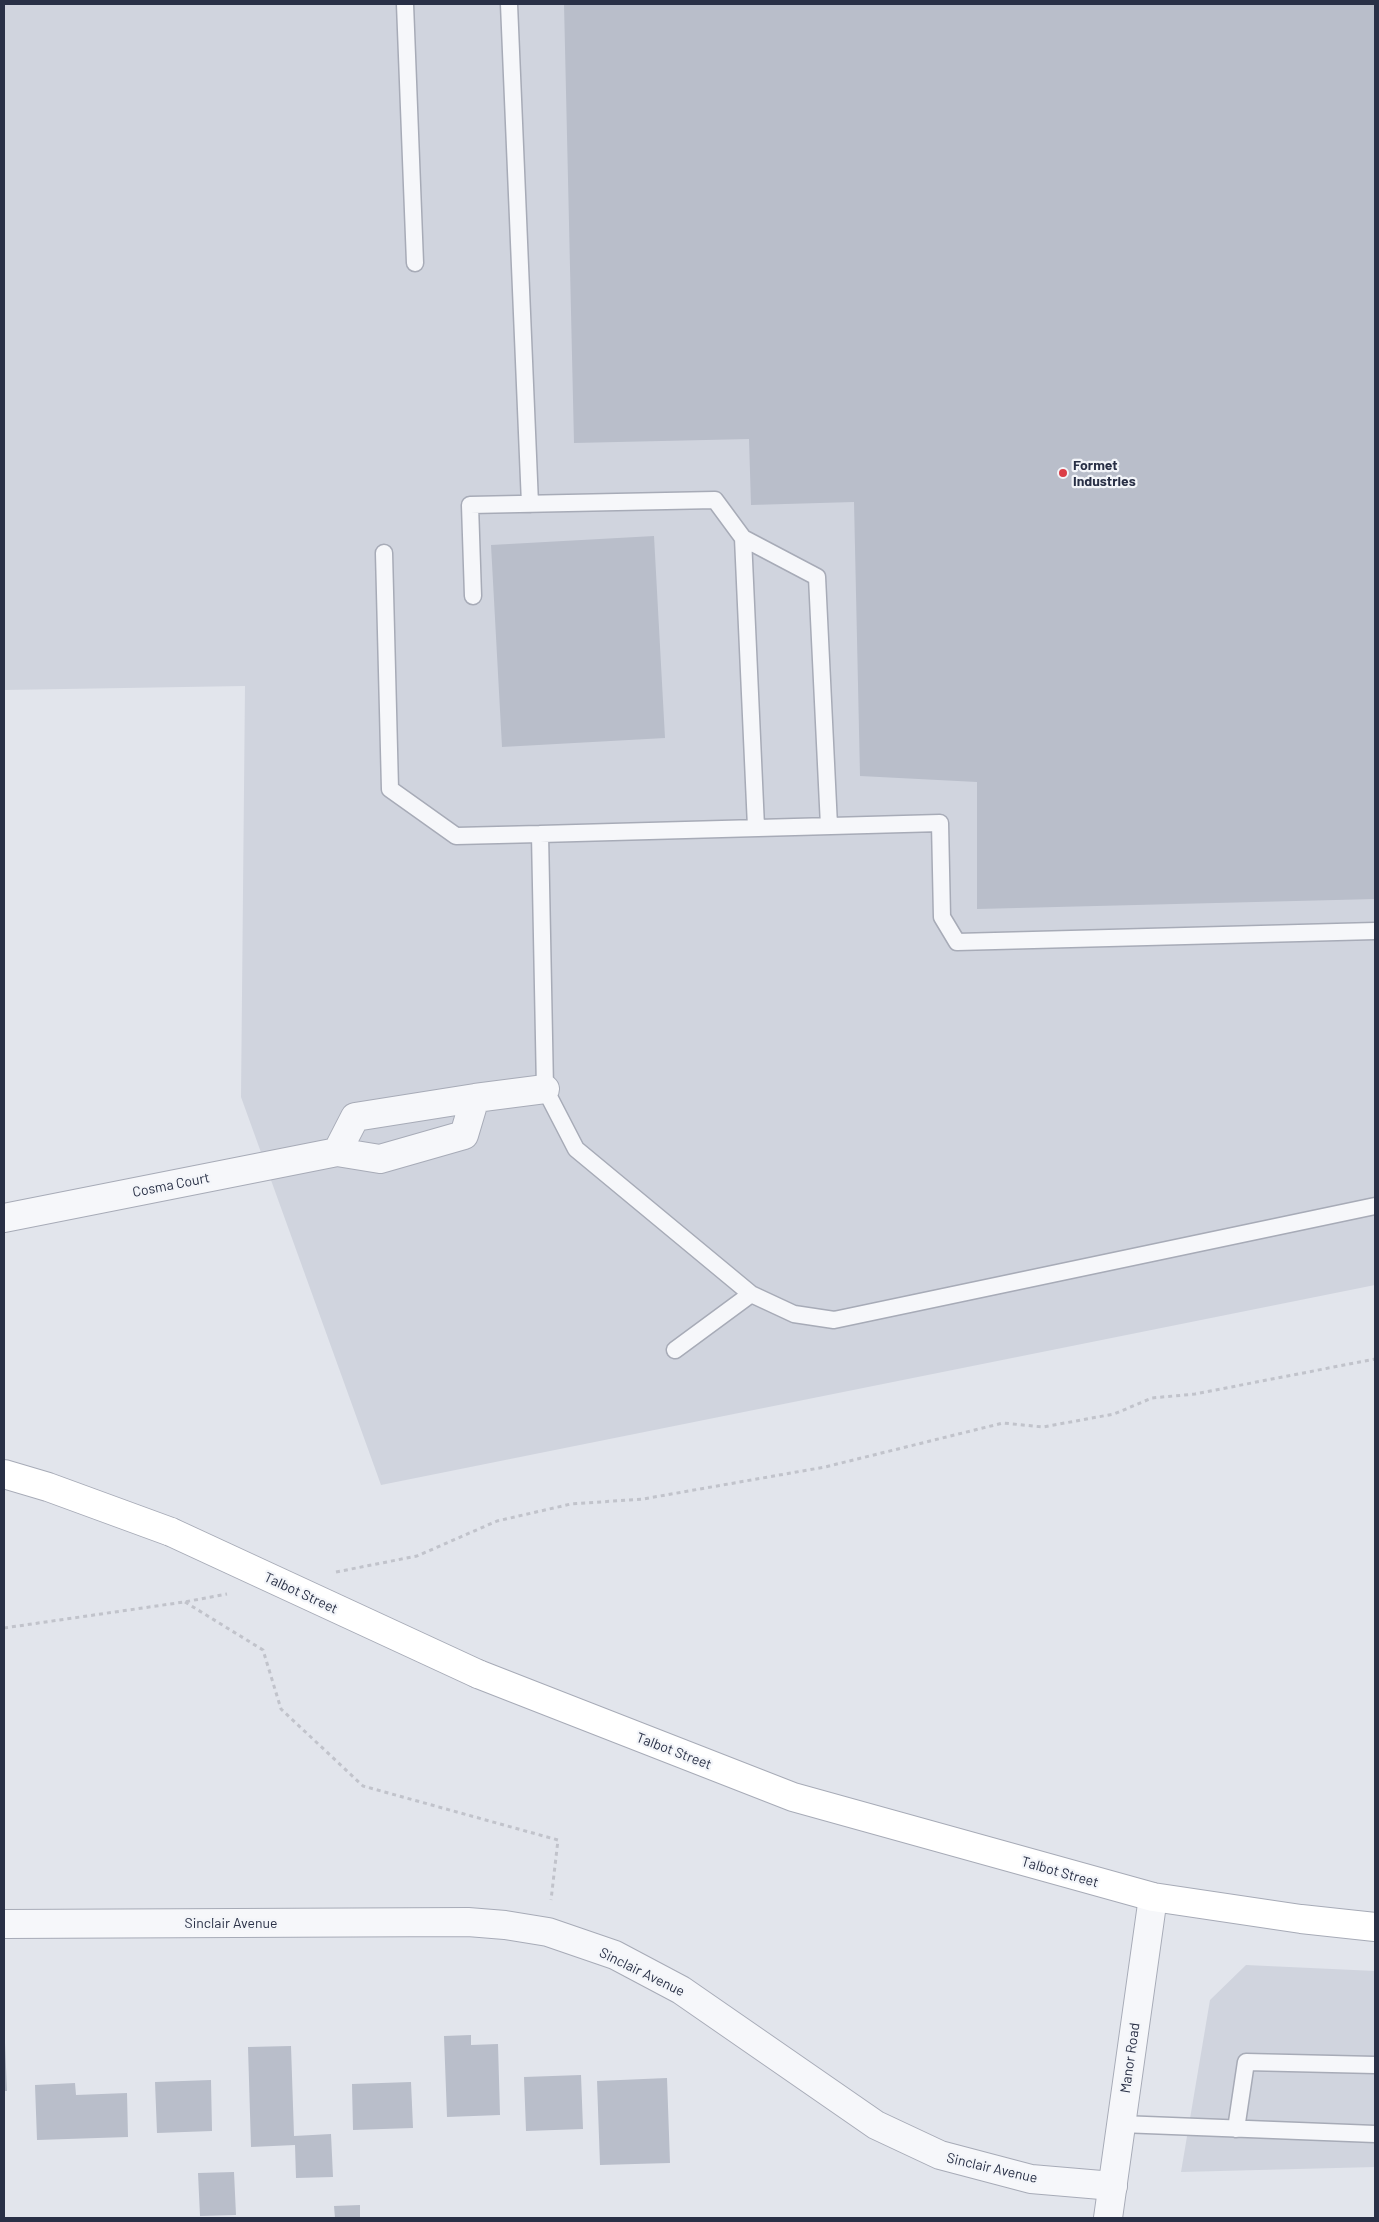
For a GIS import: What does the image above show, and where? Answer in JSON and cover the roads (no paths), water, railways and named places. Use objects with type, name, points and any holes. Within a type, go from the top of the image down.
[{"type":"main road","name":"Talbot Street","points":[[4,1474],[48,1487],[171,1532],[478,1674],[793,1797],[1153,1898],[1301,1919],[1375,1927]]},
{"type":"street","points":[[337,1152],[355,1117],[545,1089]]},
{"type":"street","name":"Cosma Court","points":[[4,1218],[337,1152],[380,1159],[464,1135],[475,1098]]},
{"type":"street","name":"Manor Road","points":[[1108,2218],[1153,1898]]},
{"type":"street","name":"Sinclair Avenue","points":[[4,1924],[468,1922],[505,1925],[548,1932],[615,1955],[681,1990],[876,2125],[940,2155],[1031,2179],[1113,2186]]},
{"type":"lane","points":[[405,4],[415,263]]},
{"type":"lane","points":[[508,4],[530,504]]},
{"type":"lane","points":[[473,596],[470,505],[715,500],[743,538],[817,577],[828,826]]},
{"type":"lane","points":[[743,538],[756,827]]},
{"type":"lane","points":[[384,553],[390,789],[456,836],[940,823],[942,917],[957,942],[1375,931]]},
{"type":"lane","points":[[540,834],[545,1089],[576,1149],[751,1294],[794,1314],[834,1320],[1375,1206]]},
{"type":"lane","points":[[675,1350],[751,1294]]},
{"type":"lane","points":[[1236,2129],[1246,2062],[1375,2066]]},
{"type":"lane","points":[[1121,2124],[1375,2134]]},
{"type":"place","name":"Formet Industries","points":[[1063,473]]}]
